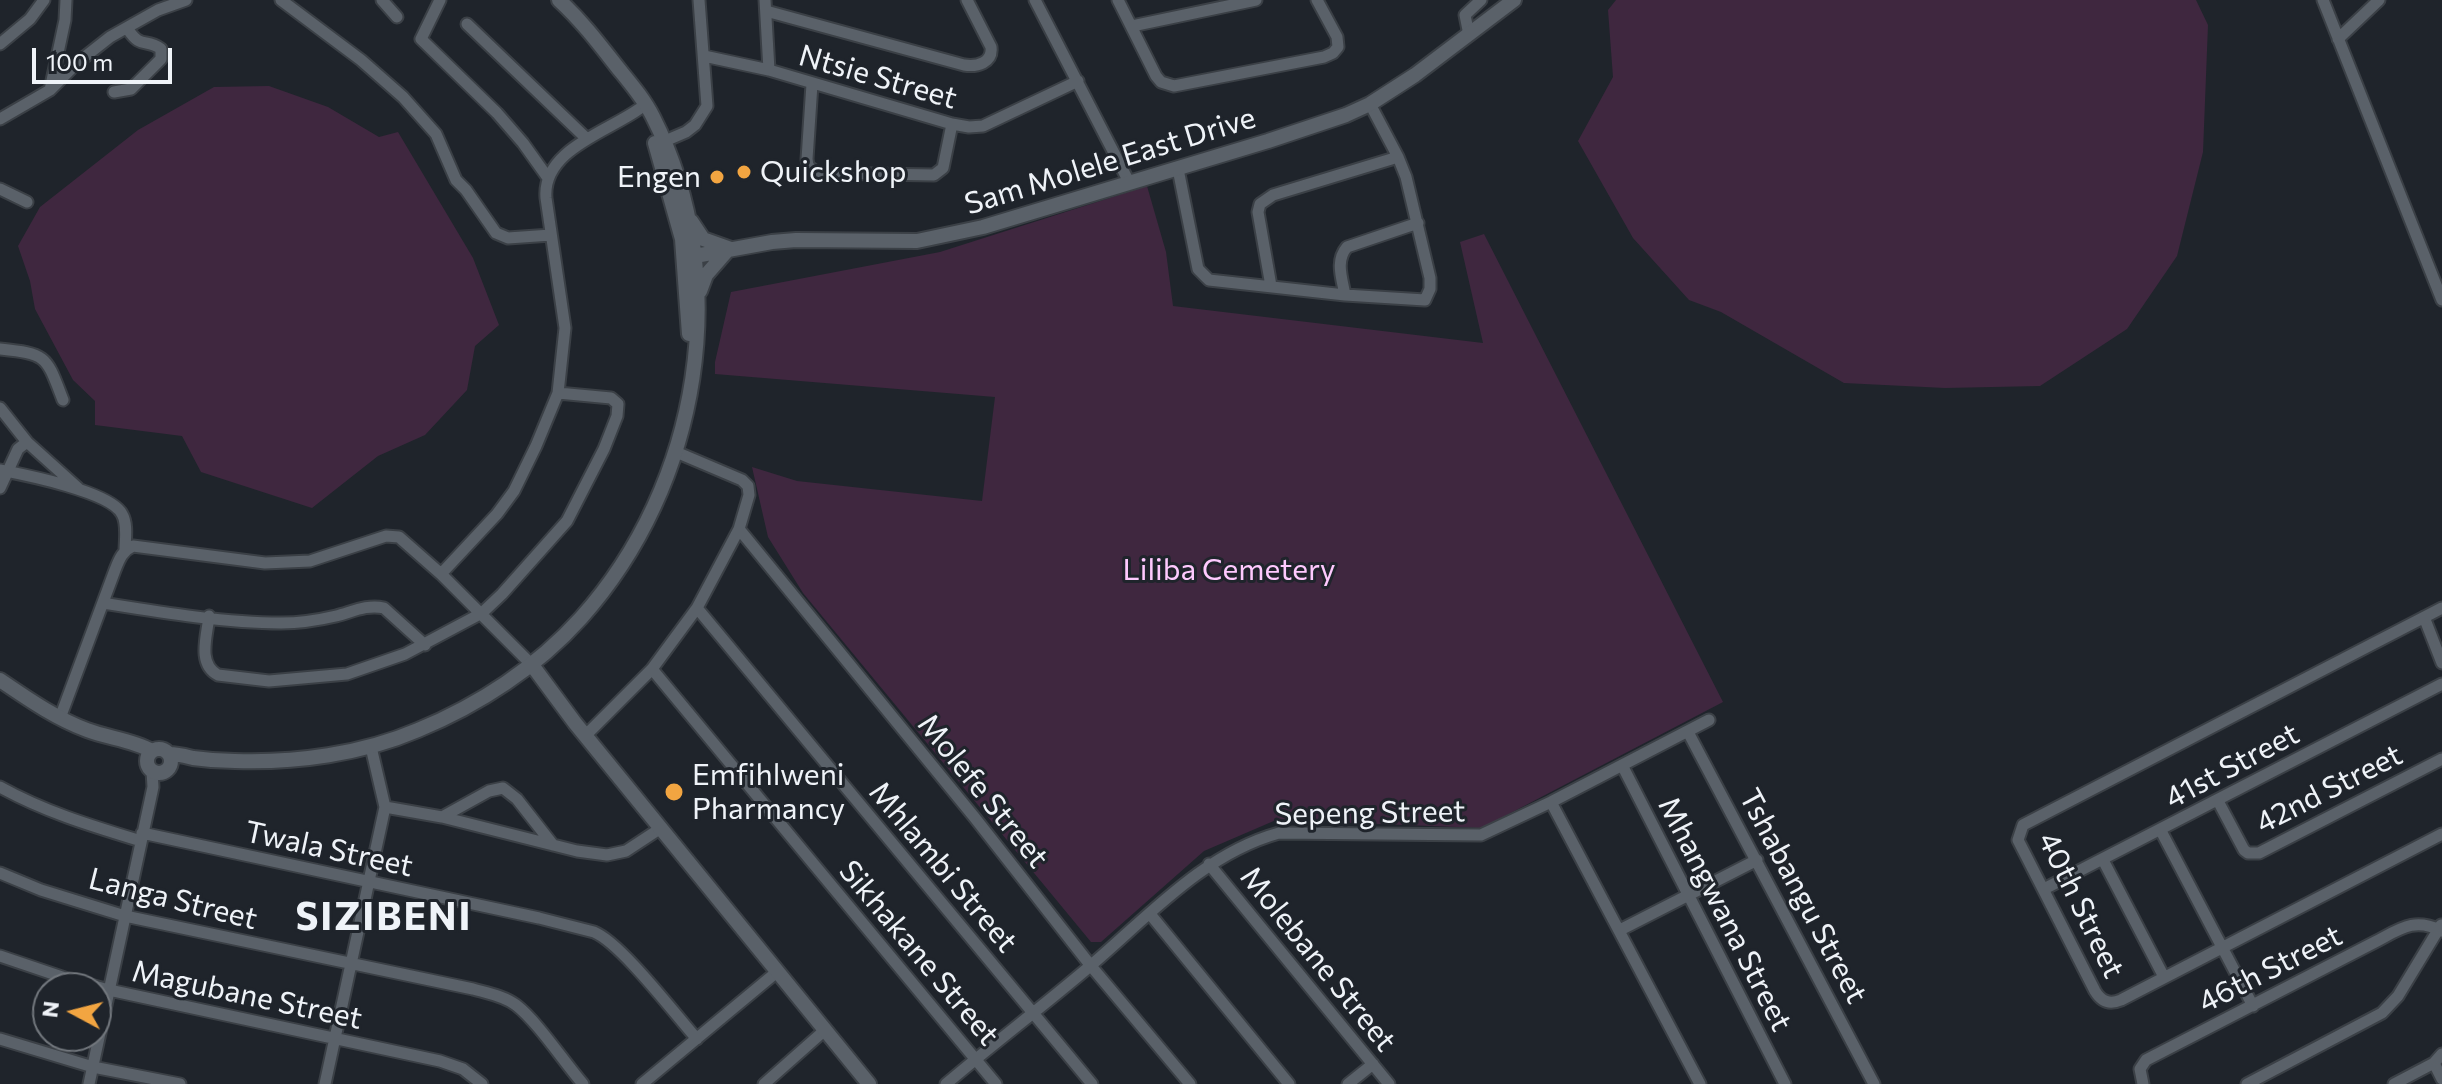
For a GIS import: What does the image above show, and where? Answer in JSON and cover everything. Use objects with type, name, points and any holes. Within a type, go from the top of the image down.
[{"type":"street","points":[[0,44],[30,19],[44,0]]},
{"type":"street","points":[[50,90],[65,20],[66,0]]},
{"type":"street","points":[[0,119],[50,90],[77,63],[156,5],[186,0]]},
{"type":"street","points":[[281,0],[361,60],[403,97],[436,134],[456,180],[496,233],[508,238],[551,235]]},
{"type":"street","points":[[382,0],[397,17]]},
{"type":"street","points":[[440,0],[421,39],[497,113],[548,178]]},
{"type":"street","points":[[660,143],[695,125],[707,106],[699,0]]},
{"type":"street","points":[[769,70],[766,5],[964,65],[979,66],[988,59],[992,50],[967,0]]},
{"type":"street","points":[[1035,0],[1129,182]]},
{"type":"street","points":[[1118,0],[1156,76],[1161,82],[1174,86],[1333,53],[1338,47],[1337,37],[1317,0]]},
{"type":"street","points":[[1132,26],[1256,0]]},
{"type":"street","points":[[1469,35],[1465,15],[1481,0]]},
{"type":"street","name":"Sam Molele East Drive","points":[[690,257],[796,240],[917,241],[983,227],[1178,169],[1307,128],[1370,104],[1415,75],[1514,0]]},
{"type":"street","points":[[2323,0],[2442,300]]},
{"type":"street","points":[[2338,39],[2379,0]]},
{"type":"street","points":[[0,680],[60,718],[126,742],[158,766],[193,758],[274,760],[343,753],[371,747],[451,716],[532,665],[580,620],[623,564],[650,515],[676,452],[695,372],[699,298],[706,275],[730,251],[703,239],[687,214],[642,98],[564,2]]},
{"type":"street","points":[[467,24],[587,139]]},
{"type":"street","points":[[114,92],[131,89],[161,59],[161,49],[138,41],[127,28]]},
{"type":"street","name":"Ntsie Street","points":[[704,56],[769,70],[969,127],[983,126],[1078,81]]},
{"type":"street","points":[[620,71],[660,143],[699,298]]},
{"type":"street","points":[[812,84],[807,159],[808,166],[817,173],[939,174],[944,166],[952,124]]},
{"type":"street","points":[[1178,169],[1200,272],[1209,280],[1425,300],[1430,289],[1430,278],[1418,223],[1398,157],[1370,104]]},
{"type":"street","points":[[441,574],[497,514],[514,491],[558,393],[565,328],[545,189],[548,178],[561,159],[587,139],[639,109]]},
{"type":"street","points":[[1271,286],[1258,212],[1260,204],[1273,195],[1398,157]]},
{"type":"street","points":[[0,189],[27,202]]},
{"type":"street","points":[[687,214],[690,257],[687,402]]},
{"type":"street","points":[[1345,295],[1340,261],[1347,247],[1418,223]]},
{"type":"street","points":[[0,349],[33,353],[45,360],[63,400]]},
{"type":"street","points":[[209,616],[205,646],[207,667],[218,675],[269,681],[347,674],[376,665],[425,645],[482,613],[567,521],[604,449],[617,416],[618,404],[611,398],[558,393]]},
{"type":"street","points":[[0,408],[27,442],[79,488]]},
{"type":"street","points":[[0,488],[4,470],[18,449],[27,442]]},
{"type":"street","points":[[585,736],[652,669],[697,608],[739,529],[749,495],[748,486],[736,476],[676,452]]},
{"type":"street","points":[[4,470],[79,488],[106,500],[119,509],[125,519],[125,551],[115,570],[60,718]]},
{"type":"street","name":"Molefe Street","points":[[739,529],[975,818],[1091,966],[1190,1084]]},
{"type":"street","points":[[125,551],[133,546],[265,563],[310,561],[386,536],[405,541],[532,665],[585,736],[869,1084]]},
{"type":"street","points":[[103,603],[283,623],[379,607],[384,608],[425,645]]},
{"type":"street","name":"Mhlambi Street","points":[[697,608],[1092,1084]]},
{"type":"street","name":"40th Street","points":[[2442,608],[2023,825],[2018,834],[2019,843],[2095,991],[2106,1002],[2117,1002],[2442,834]]},
{"type":"street","points":[[2424,617],[2442,663]]},
{"type":"street","name":"Sikhakane Street","points":[[652,669],[996,1084]]},
{"type":"street","name":"41st Street","points":[[2044,889],[2442,684]]},
{"type":"street","name":"Sepeng Street","points":[[946,1084],[1091,966],[1209,864],[1255,840],[1279,833],[1481,835],[1709,720]]},
{"type":"street","name":"Tshabangu Street","points":[[1688,732],[1874,1084]]},
{"type":"street","points":[[325,1084],[385,807],[371,747]]},
{"type":"street","name":"42nd Street","points":[[2218,801],[2244,850],[2259,853],[2442,759]]},
{"type":"street","name":"Mhangwana Street","points":[[1622,765],[1785,1084]]},
{"type":"street","points":[[112,976],[158,766]]},
{"type":"street","name":"Twala Street","points":[[0,787],[69,819],[142,837],[539,918],[601,935],[619,950],[697,1039]]},
{"type":"street","points":[[442,817],[489,791],[503,788],[517,799],[553,845]]},
{"type":"street","points":[[1551,802],[1700,1084]]},
{"type":"street","points":[[385,807],[442,817],[577,851],[615,855],[661,828]]},
{"type":"street","points":[[2161,831],[2253,1006]]},
{"type":"street","points":[[1620,930],[1757,860]]},
{"type":"street","points":[[2103,860],[2164,977]]},
{"type":"street","name":"Molebane Street","points":[[1209,864],[1389,1084]]},
{"type":"street","name":"Langa Street","points":[[0,873],[41,890],[125,916],[473,989],[510,1001],[527,1016],[583,1084]]},
{"type":"street","points":[[1150,914],[1289,1084]]},
{"type":"street","name":"46th Street","points":[[2143,1084],[2140,1069],[2146,1060],[2406,926],[2418,923],[2441,928]]},
{"type":"street","points":[[2247,1084],[2382,1013],[2398,996],[2441,928]]},
{"type":"street","name":"Magubane Street","points":[[0,956],[47,972]]},
{"type":"street","points":[[642,1084],[778,971]]},
{"type":"street","name":"Magubane Street","points":[[112,991],[452,1065],[471,1073],[482,1084]]},
{"type":"street","points":[[764,1084],[825,1030]]},
{"type":"street","points":[[0,1039],[93,1067],[180,1084]]},
{"type":"street","points":[[89,1084],[96,1052]]},
{"type":"street","points":[[2394,1084],[2438,1059],[2442,1079]]},
{"type":"street","points":[[1348,1084],[1373,1064]]},
{"type":"green space","points":[[1616,0],[2196,0],[2208,25],[2203,152],[2177,256],[2127,329],[2040,386],[1945,388],[1844,383],[1721,312],[1689,300],[1633,238],[1578,141],[1613,77],[1608,10]]},
{"type":"green space","points":[[269,86],[328,107],[379,137],[398,132],[473,258],[499,325],[475,346],[467,390],[425,435],[378,456],[312,508],[201,472],[182,436],[95,425],[95,401],[73,380],[35,309],[30,281],[18,246],[40,207],[138,130],[214,87]]},
{"type":"green space","name":"Liliba Cemetery","points":[[1147,186],[1166,252],[1173,306],[1483,343],[1460,242],[1484,234],[1723,702],[1482,828],[1276,820],[1204,851],[1101,942],[1091,942],[803,593],[768,537],[752,467],[797,481],[982,501],[995,397],[715,374],[715,362],[731,292],[940,252]]},
{"type":"place","name":"Quickshop","points":[[744,172]]},
{"type":"place","name":"Engen","points":[[717,177]]},
{"type":"place","name":"Emfihlweni Pharmancy","points":[[674,792]]},
{"type":"district","name":"SIZIBENI","points":[[384,917]]}]
